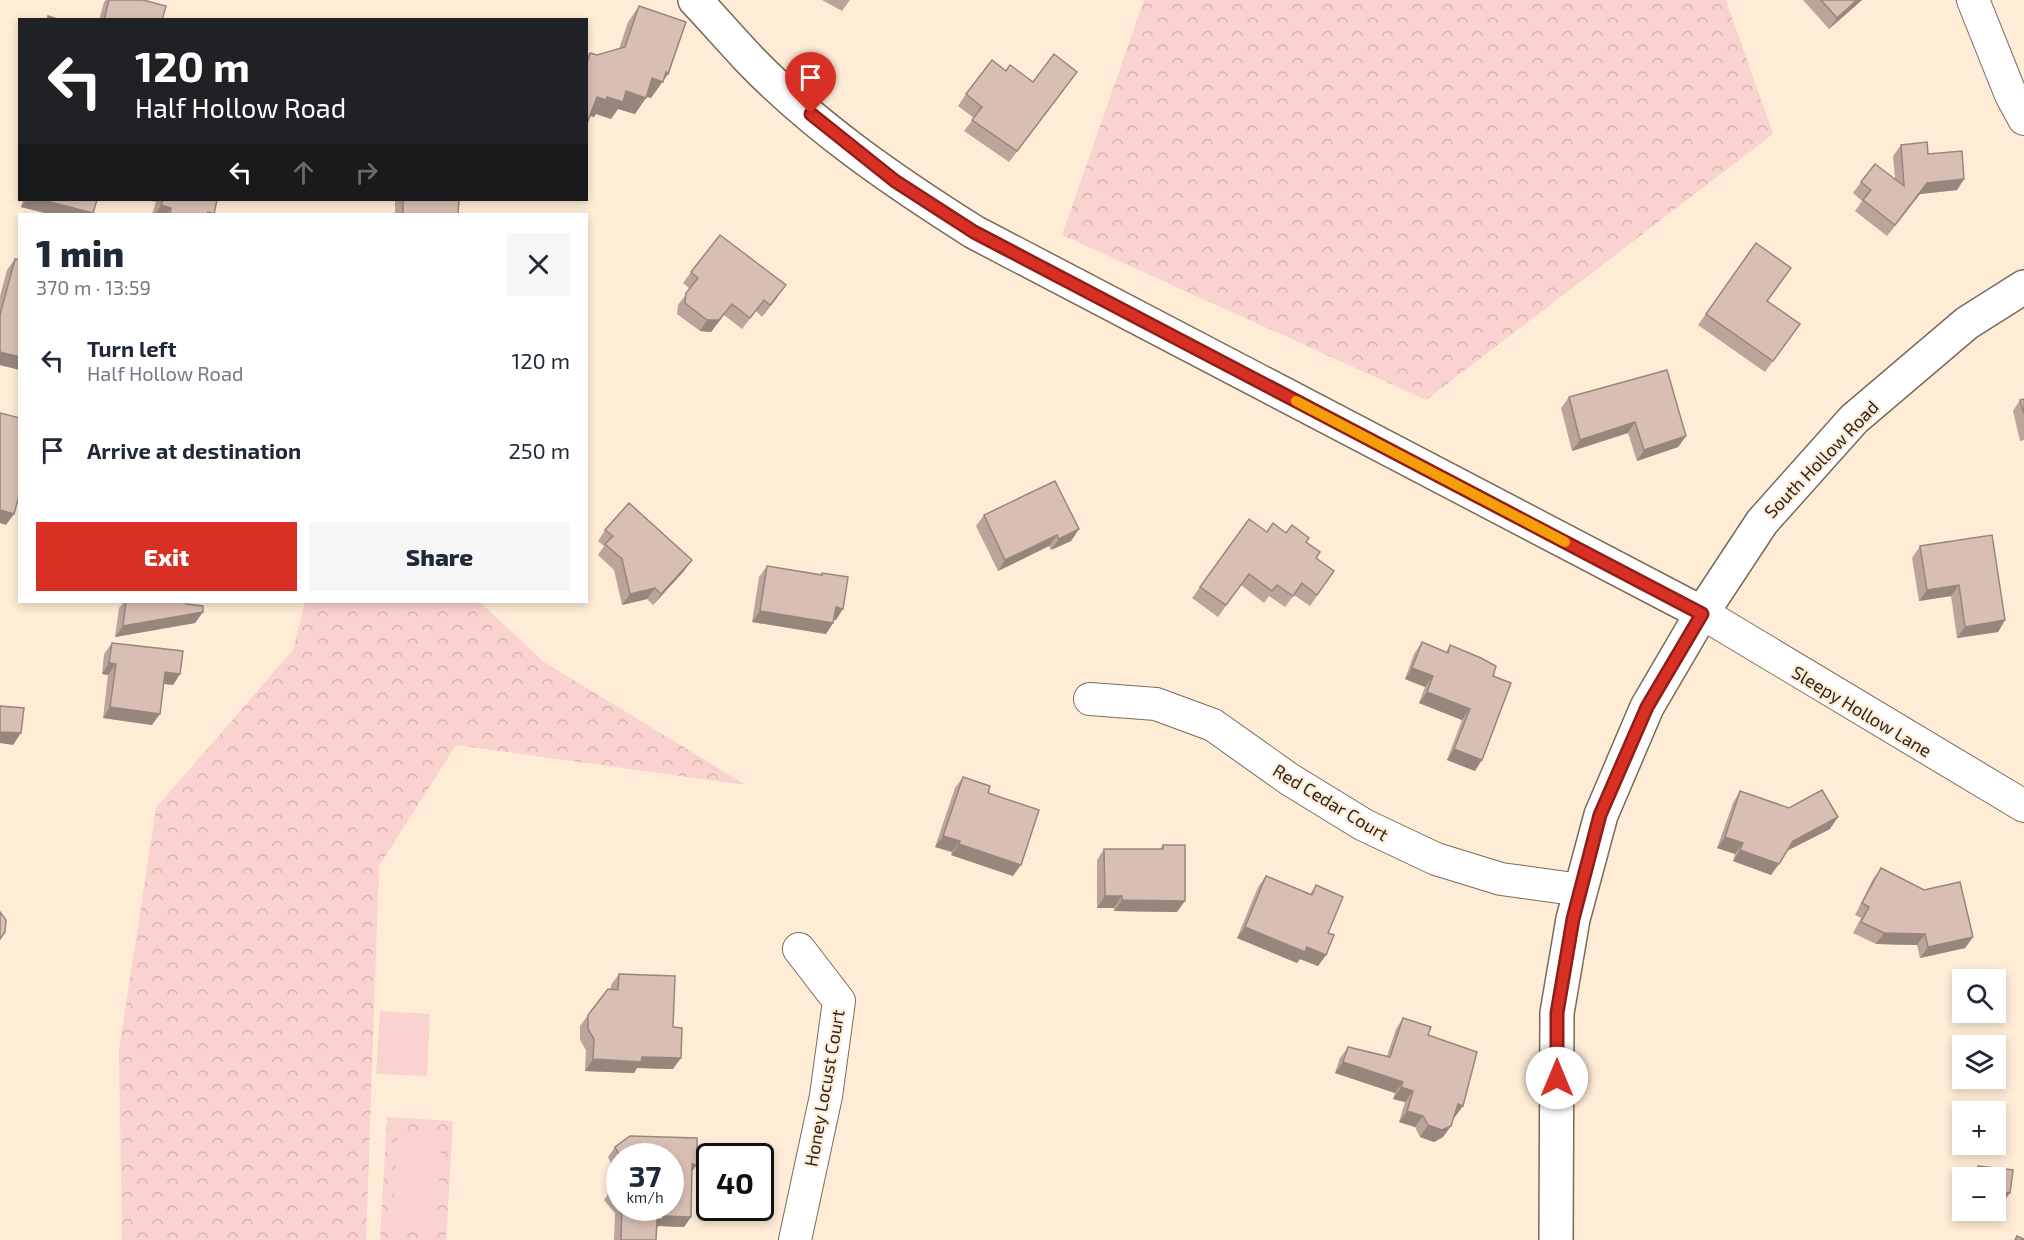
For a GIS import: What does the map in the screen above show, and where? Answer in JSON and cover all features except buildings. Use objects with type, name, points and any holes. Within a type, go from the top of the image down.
[{"type":"street","points":[[695,0],[752,63],[826,127],[895,181],[974,232],[1702,614]]},
{"type":"street","points":[[1973,0],[2011,95],[2024,119]]},
{"type":"street","name":"South Hollow Road","points":[[1556,1240],[1557,1013],[1573,919],[1600,815],[1647,707],[1702,614],[1762,522],[1854,419],[1967,323],[2024,287]]},
{"type":"street","name":"Sleepy Hollow Lane","points":[[1702,614],[2024,806]]},
{"type":"street","name":"Red Cedar Court","points":[[1090,699],[1156,704],[1214,725],[1289,779],[1364,825],[1436,859],[1501,879],[1581,890]]},
{"type":"street","name":"Honey Locust Court","points":[[795,1240],[826,1096],[839,1001],[800,949]]},
{"type":"green space","points":[[1144,0],[1726,0],[1773,134],[1426,400],[1062,235]]},
{"type":"green space","points":[[305,603],[481,603],[544,662],[746,785],[456,745],[379,866],[366,1240],[122,1240],[119,1050],[156,808],[293,650]]},
{"type":"green space","points":[[380,1011],[430,1014],[427,1076],[376,1074]]},
{"type":"green space","points":[[387,1117],[453,1121],[446,1240],[380,1240]]},
{"type":"green space","points":[[398,1131],[442,1134],[436,1231],[392,1228]]},
{"type":"slow traffic","points":[[1296,401],[1565,542]]},
{"type":"route","points":[[811,114],[895,181],[974,232],[1702,614],[1647,707],[1600,815],[1573,919],[1557,1013],[1557,1078]]}]
